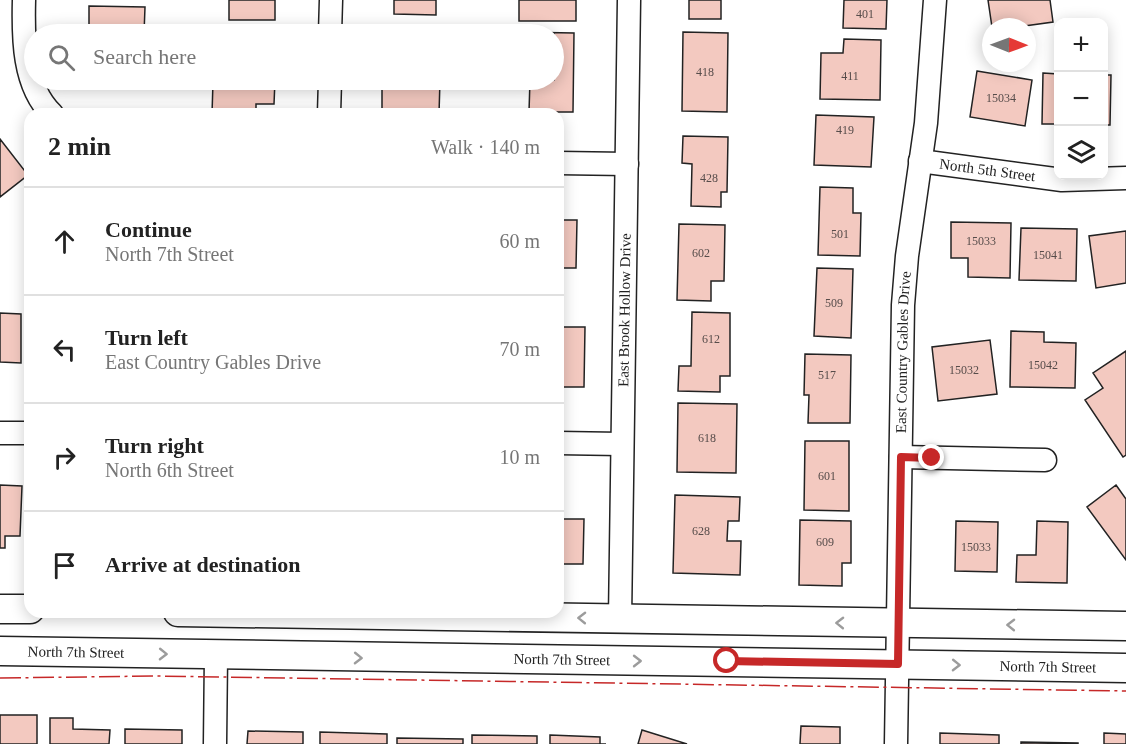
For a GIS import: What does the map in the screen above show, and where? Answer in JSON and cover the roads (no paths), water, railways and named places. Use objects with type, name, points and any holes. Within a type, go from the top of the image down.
[{"type":"main road","points":[[0,609],[24,609]]},
{"type":"main road","points":[[557,618],[1126,626]]},
{"type":"main road","name":"North 7th Street","points":[[0,651],[1126,668]]},
{"type":"street","points":[[24,0],[24,42]]},
{"type":"street","points":[[330,24],[331,0]]},
{"type":"street","name":"East Brook Hollow Drive","points":[[620,619],[629,0]]},
{"type":"street","name":"East Country Gables Drive","points":[[896,744],[904,286],[906,256],[926,123],[935,0]]},
{"type":"street","points":[[37,90],[46,108]]},
{"type":"street","points":[[329,108],[330,90]]},
{"type":"street","name":"North 5th Street","points":[[920,161],[1062,180],[1126,178]]},
{"type":"street","points":[[564,163],[627,164]]},
{"type":"street","points":[[0,432],[24,433]]},
{"type":"street","points":[[564,442],[621,444]]},
{"type":"street","points":[[901,457],[1045,460]]},
{"type":"street","points":[[215,744],[216,655]]}]
